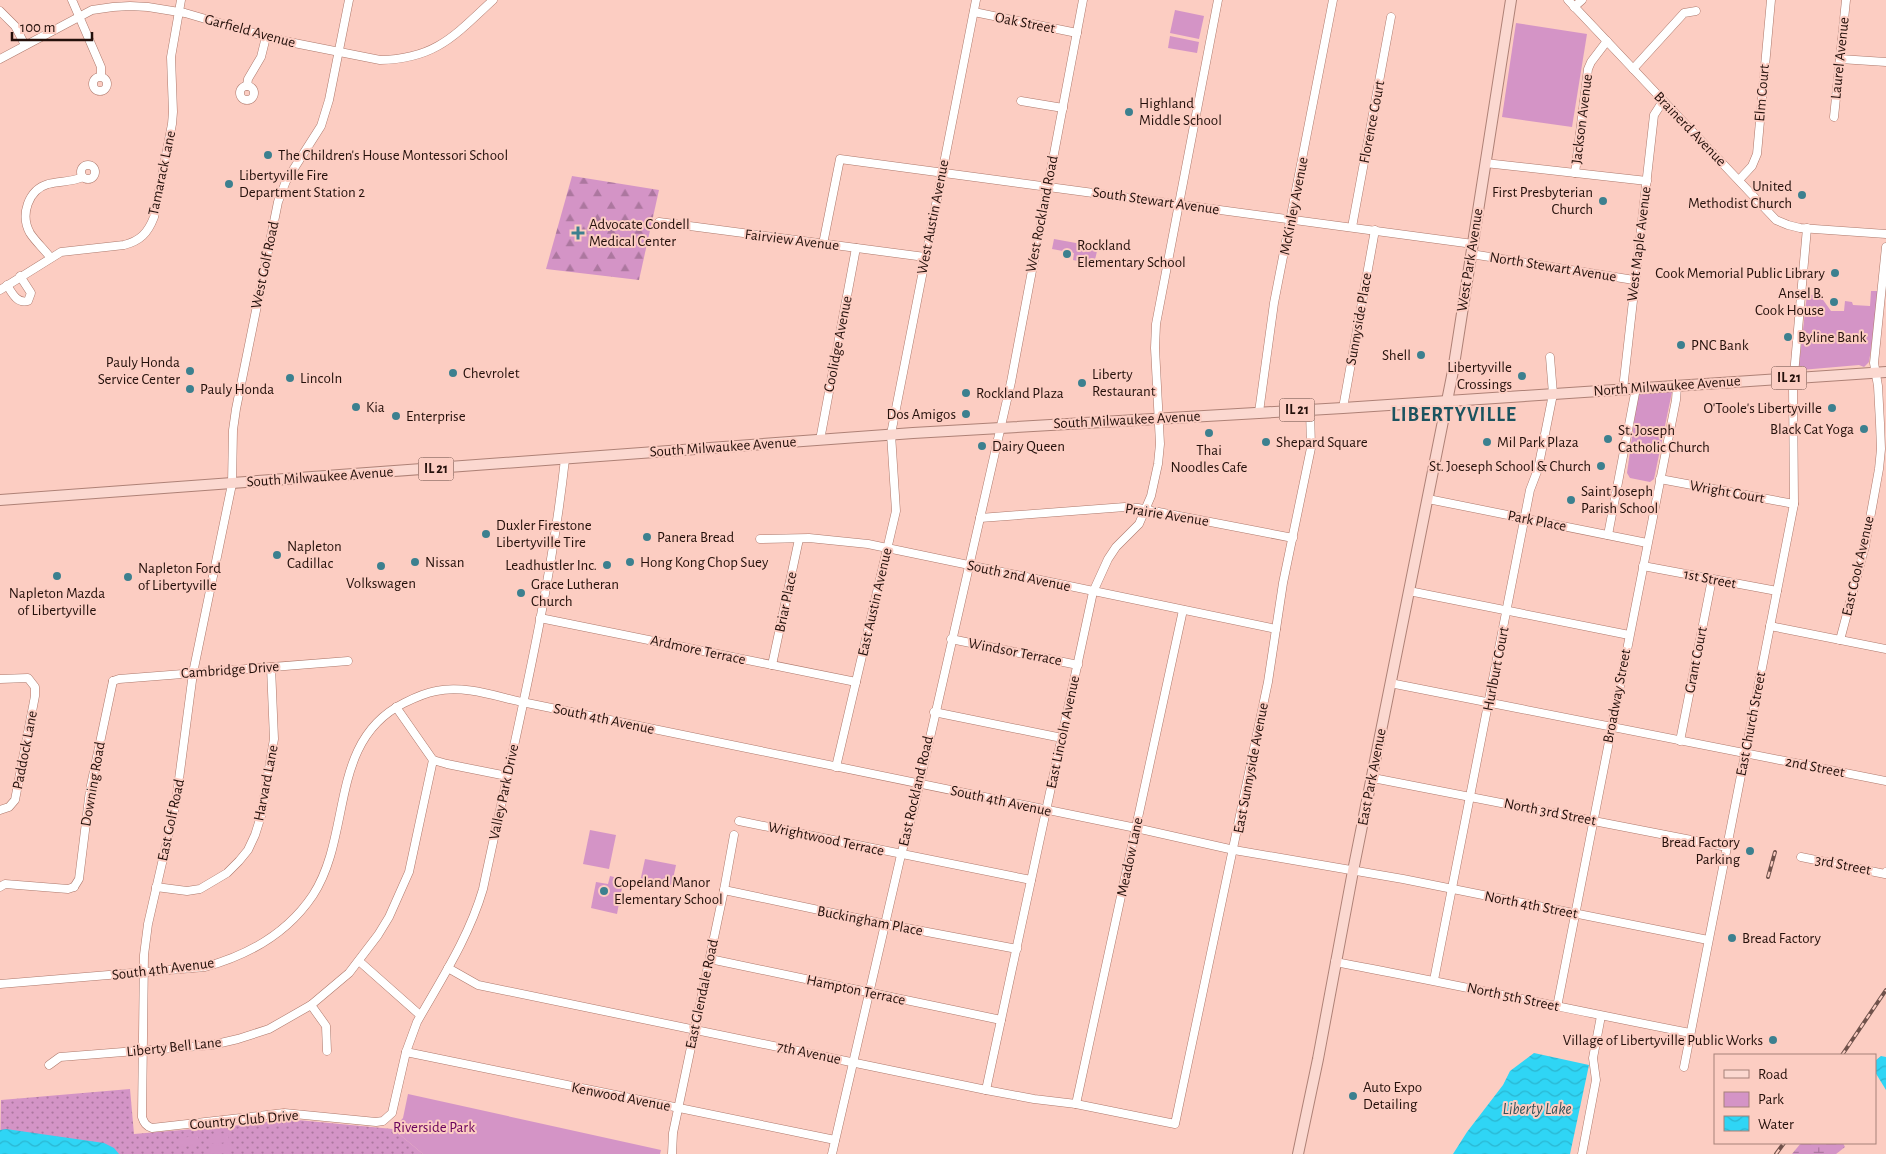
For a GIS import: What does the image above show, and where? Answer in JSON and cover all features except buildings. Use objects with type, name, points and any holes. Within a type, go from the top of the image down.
[{"type":"main road","name":"West Park Avenue","points":[[1447,401],[1511,0]]},
{"type":"main road","name":"North Milwaukee Avenue","points":[[1447,401],[1881,372]]},
{"type":"main road","name":"South Milwaukee Avenue","points":[[0,500],[891,434],[1447,401]]},
{"type":"main road","name":"East Park Avenue","points":[[1298,1154],[1320,1052],[1335,962],[1447,401]]},
{"type":"street","points":[[72,0],[101,67],[101,76]]},
{"type":"street","name":"Tamarack Lane","points":[[3,288],[50,257],[70,250],[124,245],[141,238],[150,226],[154,217],[172,124],[171,57],[182,0]]},
{"type":"street","name":"West Golf Road","points":[[232,484],[233,430],[236,409],[278,202],[286,181],[321,126],[329,100],[350,0]]},
{"type":"street","name":"Garfield Avenue","points":[[0,59],[78,16],[92,10],[113,6],[148,7],[179,12],[266,37],[380,60],[415,57],[446,42],[493,0]]},
{"type":"street","name":"West Austin Avenue","points":[[891,434],[976,0]]},
{"type":"street","name":"West Rockland Road","points":[[1001,427],[1084,0]]},
{"type":"street","name":"East Lincoln Avenue","points":[[986,1090],[1094,592],[1108,559],[1139,524],[1146,510],[1158,464],[1160,444],[1155,333],[1218,0]]},
{"type":"street","name":"McKinley Avenue","points":[[1259,412],[1274,303],[1333,0]]},
{"type":"street","name":"Brainerd Avenue","points":[[1568,0],[1776,220],[1788,226],[1886,234]]},
{"type":"street","points":[[1574,7],[1582,0]]},
{"type":"street","name":"Elm Court","points":[[1739,180],[1752,166],[1757,154],[1771,0]]},
{"type":"street","name":"Laurel Avenue","points":[[1834,117],[1846,0]]},
{"type":"street","points":[[0,11],[15,26],[26,45]]},
{"type":"street","points":[[1633,69],[1684,13],[1696,11]]},
{"type":"street","name":"Oak Street","points":[[974,12],[1077,33]]},
{"type":"street","name":"Florence Court","points":[[1352,227],[1391,17]]},
{"type":"street","points":[[247,86],[248,79],[262,57],[266,37]]},
{"type":"street","name":"Jackson Avenue","points":[[1576,173],[1588,69],[1591,62],[1607,42]]},
{"type":"street","points":[[1840,59],[1886,62]]},
{"type":"street","points":[[1021,101],[1063,108]]},
{"type":"street","name":"West Maple Avenue","points":[[1623,389],[1654,115],[1663,101]]},
{"type":"street","name":"South Stewart Avenue","points":[[823,244],[840,159],[1375,230],[1472,249]]},
{"type":"street","points":[[1485,163],[1647,181]]},
{"type":"street","points":[[50,257],[30,233],[26,225],[26,208],[29,199],[35,191],[46,185],[76,180],[82,177]]},
{"type":"street","name":"Fairview Avenue","points":[[659,222],[926,257]]},
{"type":"street","name":"East Church Street","points":[[1684,1067],[1794,504],[1793,378],[1807,228]]},
{"type":"street","name":"Sunnyside Place","points":[[1343,408],[1375,230]]},
{"type":"street","name":"East Cook Avenue","points":[[1840,640],[1865,546],[1879,470],[1881,449],[1881,372],[1874,362],[1886,247]]},
{"type":"street","name":"Coolidge Avenue","points":[[820,440],[856,248]]},
{"type":"street","name":"North Stewart Avenue","points":[[1472,249],[1634,280]]},
{"type":"street","points":[[3,288],[18,301],[28,302],[31,293],[20,276]]},
{"type":"street","name":"Hurlburt Court","points":[[1434,980],[1524,519],[1530,490],[1538,469],[1553,394],[1550,357]]},
{"type":"street","name":"Broadway Street","points":[[1557,1007],[1676,400],[1677,386]]},
{"type":"street","points":[[1608,535],[1636,388]]},
{"type":"street","name":"East Sunnyside Avenue","points":[[1174,1124],[1234,850],[1268,682],[1283,583],[1311,448],[1310,409]]},
{"type":"street","name":"East Rockland Road","points":[[832,1154],[1001,427]]},
{"type":"street","name":"East Austin Avenue","points":[[836,767],[896,511],[891,434]]},
{"type":"street","name":"Valley Park Drive","points":[[394,1109],[411,1034],[420,1015],[464,941],[483,889],[540,618],[559,508],[565,459]]},
{"type":"street","name":"Wright Court","points":[[1660,479],[1794,504]]},
{"type":"street","name":"East Golf Road","points":[[177,1125],[152,1128],[143,1122],[142,1117],[144,973],[148,924],[180,777],[193,673],[232,484]]},
{"type":"street","name":"Park Place","points":[[1428,499],[1647,543]]},
{"type":"street","name":"Prairie Avenue","points":[[980,518],[1125,507],[1293,538]]},
{"type":"street","name":"South 2nd Avenue","points":[[760,539],[799,538],[842,540],[868,544],[1276,629]]},
{"type":"street","name":"Briar Place","points":[[772,665],[799,538]]},
{"type":"street","name":"1st Street","points":[[1642,566],[1777,591]]},
{"type":"street","name":"Grant Court","points":[[1680,741],[1712,579]]},
{"type":"street","points":[[1409,591],[1629,635]]},
{"type":"street","name":"Meadow Lane","points":[[1076,1104],[1182,610]]},
{"type":"street","name":"Ardmore Terrace","points":[[540,618],[856,682]]},
{"type":"street","points":[[1770,626],[1886,649]]},
{"type":"street","name":"Windsor Terrace","points":[[951,639],[1078,665]]},
{"type":"street","name":"Cambridge Drive","points":[[112,680],[348,661]]},
{"type":"street","name":"Harvard Lane","points":[[156,887],[187,891],[200,889],[227,873],[248,850],[261,816],[274,739],[271,667]]},
{"type":"street","name":"Paddock Lane","points":[[0,679],[24,677],[28,678],[35,687],[35,696],[17,791],[13,804],[4,810],[0,810]]},
{"type":"street","name":"Downing Road","points":[[0,887],[5,884],[76,889],[90,790],[112,680]]},
{"type":"street","name":"2nd Street","points":[[1390,683],[1886,781]]},
{"type":"street","name":"South 4th Avenue","points":[[0,984],[205,967],[225,962],[272,939],[292,920],[313,895],[324,872],[333,848],[350,769],[359,745],[381,718],[396,707],[416,697],[437,691],[472,691],[1136,828],[1234,850],[1353,871]]},
{"type":"street","points":[[396,707],[433,760],[507,776]]},
{"type":"street","points":[[934,712],[1062,738]]},
{"type":"street","name":"Liberty Bell Lane","points":[[49,1065],[60,1057],[212,1044],[238,1039],[268,1029],[311,1005],[350,973],[389,917],[409,872],[433,760]]},
{"type":"street","name":"North 3rd Street","points":[[1373,778],[1726,847]]},
{"type":"street","name":"Wrightwood Terrace","points":[[739,821],[1032,880]]},
{"type":"street","name":"East Glendale Road","points":[[672,1154],[672,1133],[710,960],[734,835]]},
{"type":"street","name":"3rd Street","points":[[1801,857],[1886,873]]},
{"type":"street","name":"North 4th Street","points":[[1353,871],[1403,879],[1708,940]]},
{"type":"street","name":"Buckingham Place","points":[[724,890],[885,924],[1017,949]]},
{"type":"street","name":"Hampton Terrace","points":[[710,960],[1001,1020]]},
{"type":"street","points":[[359,961],[420,1015]]},
{"type":"street","name":"North 5th Street","points":[[1335,962],[1434,980],[1601,1016],[1690,1032]]},
{"type":"street","name":"7th Avenue","points":[[448,968],[478,985],[986,1090],[1076,1104],[1174,1124]]},
{"type":"street","points":[[311,1005],[326,1026],[327,1051]]},
{"type":"street","points":[[1582,1154],[1595,1083],[1596,1073],[1593,1058],[1601,1016]]},
{"type":"street","name":"Kenwood Avenue","points":[[406,1052],[835,1140]]},
{"type":"street","name":"Country Club Drive","points":[[177,1125],[284,1114],[376,1122],[389,1118],[394,1109]]},
{"type":"green space","points":[[1175,10],[1204,16],[1199,39],[1170,33]]},
{"type":"green space","points":[[1516,23],[1587,34],[1572,127],[1502,117]]},
{"type":"green space","points":[[1170,36],[1199,42],[1197,53],[1168,48]]},
{"type":"green space","points":[[572,176],[659,190],[639,280],[546,269]]},
{"type":"green space","points":[[1054,239],[1098,247],[1094,264],[1073,260],[1074,253],[1052,249]]},
{"type":"green space","points":[[1871,291],[1880,291],[1869,362],[1864,367],[1859,365],[1801,370],[1799,365],[1807,294],[1821,297],[1831,311],[1844,311],[1845,301],[1852,302],[1853,305],[1870,306]]},
{"type":"green space","points":[[1672,392],[1654,479],[1650,482],[1630,478],[1627,473],[1638,393]]},
{"type":"green space","points":[[590,830],[616,835],[609,869],[583,864]]},
{"type":"green space","points":[[645,859],[676,865],[671,888],[640,882]]},
{"type":"green space","points":[[610,876],[618,878],[616,886],[622,888],[617,914],[591,908],[596,882],[608,884]]},
{"type":"green space","points":[[130,1089],[134,1134],[287,1119],[393,1129],[423,1154],[0,1154],[1,1100]]},
{"type":"green space","name":"Riverside Park","points":[[408,1094],[661,1150],[660,1154],[423,1154],[393,1129],[403,1118]]},
{"type":"green space","points":[[228,1133],[229,1142],[210,1144],[209,1135]]},
{"type":"green space","points":[[198,1136],[199,1145],[180,1147],[179,1138]]},
{"type":"green space","points":[[229,1144],[230,1153],[211,1154],[210,1146]]},
{"type":"green space","points":[[1800,1144],[1844,1144],[1845,1147],[1836,1154],[1792,1154]]},
{"type":"water","name":"Liberty Lake","points":[[1534,1053],[1589,1065],[1570,1154],[1453,1154],[1467,1132],[1503,1085],[1510,1071]]},
{"type":"water","points":[[1881,1056],[1886,1057],[1886,1090],[1876,1074],[1876,1060]]},
{"type":"water","points":[[6,1129],[104,1143],[114,1148],[119,1154],[0,1154],[0,1130]]},
{"type":"railway","points":[[1768,877],[1775,852]]},
{"type":"railway","points":[[1843,1054],[1886,990]]},
{"type":"railway","points":[[1776,1154],[1783,1144]]},
{"type":"place","name":"Highland Middle School","points":[[1129,112]]},
{"type":"place","name":"The Children's House Montessori School","points":[[268,155]]},
{"type":"place","name":"Libertyville Fire Department Station 2","points":[[229,184]]},
{"type":"place","name":"United Methodist Church","points":[[1802,195]]},
{"type":"place","name":"First Presbyterian Church","points":[[1603,201]]},
{"type":"place","name":"Advocate Condell Medical Center","points":[[578,233]]},
{"type":"place","name":"Rockland Elementary School","points":[[1067,254]]},
{"type":"place","name":"Cook Memorial Public Library","points":[[1835,273]]},
{"type":"place","name":"Ansel B. Cook House","points":[[1834,302]]},
{"type":"place","name":"Byline Bank","points":[[1788,337]]},
{"type":"place","name":"PNC Bank","points":[[1681,345]]},
{"type":"place","name":"Shell","points":[[1421,355]]},
{"type":"place","name":"Pauly Honda Service Center","points":[[190,371]]},
{"type":"place","name":"Chevrolet","points":[[453,373]]},
{"type":"place","name":"Libertyville Crossings","points":[[1522,376]]},
{"type":"place","name":"Lincoln","points":[[290,378]]},
{"type":"place","name":"Liberty Restaurant","points":[[1082,383]]},
{"type":"place","name":"Pauly Honda","points":[[190,389]]},
{"type":"place","name":"Rockland Plaza","points":[[966,393]]},
{"type":"place","name":"Kia","points":[[356,407]]},
{"type":"place","name":"O'Toole's Libertyville","points":[[1832,408]]},
{"type":"place","name":"Dos Amigos","points":[[966,414]]},
{"type":"place","name":"Enterprise","points":[[396,416]]},
{"type":"place","name":"Black Cat Yoga","points":[[1864,429]]},
{"type":"place","name":"Thai Noodles Cafe","points":[[1209,433]]},
{"type":"place","name":"St. Joseph Catholic Church","points":[[1608,439]]},
{"type":"place","name":"Shepard Square","points":[[1266,442]]},
{"type":"place","name":"Mil Park Plaza","points":[[1487,442]]},
{"type":"place","name":"Dairy Queen","points":[[982,446]]},
{"type":"place","name":"St. Joeseph School & Church","points":[[1601,466]]},
{"type":"place","name":"Saint Joseph Parish School","points":[[1571,500]]},
{"type":"place","name":"Duxler Firestone Libertyville Tire","points":[[486,534]]},
{"type":"place","name":"Panera Bread","points":[[647,537]]},
{"type":"place","name":"Napleton Cadillac","points":[[277,555]]},
{"type":"place","name":"Nissan","points":[[415,562]]},
{"type":"place","name":"Hong Kong Chop Suey","points":[[630,562]]},
{"type":"place","name":"Leadhustler Inc.","points":[[607,565]]},
{"type":"place","name":"Volkswagen","points":[[381,566]]},
{"type":"place","name":"Napleton Mazda of Libertyville","points":[[57,576]]},
{"type":"place","name":"Napleton Ford of Libertyville","points":[[128,577]]},
{"type":"place","name":"Grace Lutheran Church","points":[[521,593]]},
{"type":"place","name":"Bread Factory Parking","points":[[1750,851]]},
{"type":"place","name":"Copeland Manor Elementary School","points":[[604,891]]},
{"type":"place","name":"Bread Factory","points":[[1732,938]]},
{"type":"place","name":"Village of Libertyville Public Works","points":[[1773,1040]]},
{"type":"place","name":"Auto Expo Detailing","points":[[1353,1096]]},
{"type":"district","name":"LIBERTYVILLE","points":[[1454,415]]}]
